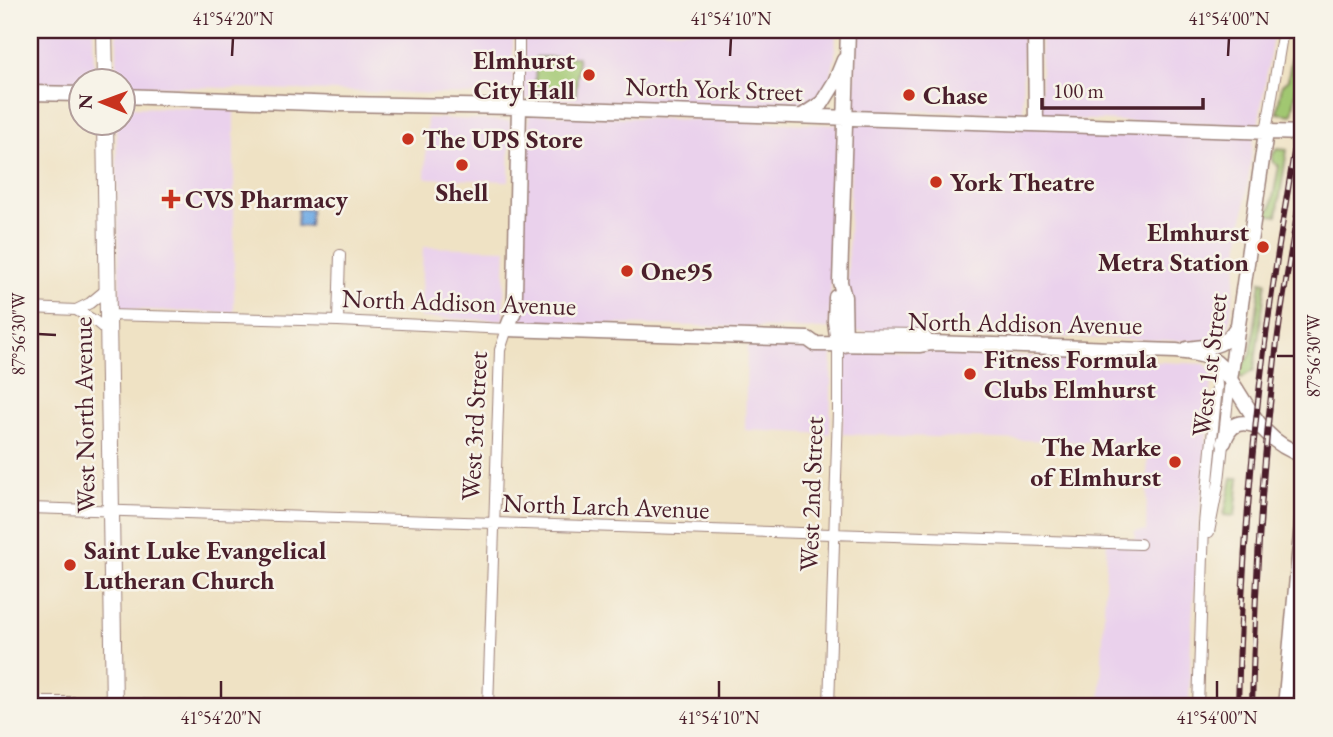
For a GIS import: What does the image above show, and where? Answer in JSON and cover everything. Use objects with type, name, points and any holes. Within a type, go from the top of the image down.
[{"type":"main road","points":[[104,30],[105,66]]},
{"type":"main road","name":"West North Avenue","points":[[105,136],[114,705]]},
{"type":"street","points":[[519,30],[519,107]]},
{"type":"street","name":"West 2nd Street","points":[[829,707],[841,339],[835,321],[840,282],[848,30]]},
{"type":"street","points":[[1035,30],[1036,124]]},
{"type":"street","points":[[1266,132],[1283,30]]},
{"type":"street","points":[[802,116],[822,103],[835,82],[848,49]]},
{"type":"street","points":[[30,93],[66,94]]},
{"type":"street","name":"North York Street","points":[[136,97],[1303,133]]},
{"type":"street","name":"West 3rd Street","points":[[488,707],[500,350],[514,311],[519,107]]},
{"type":"street","name":"West 1st Street","points":[[1203,563],[1219,481],[1237,327],[1266,132]]},
{"type":"street","points":[[338,321],[340,256]]},
{"type":"street","points":[[76,310],[107,289]]},
{"type":"street","points":[[30,308],[76,310],[108,332]]},
{"type":"street","name":"North Addison Avenue","points":[[107,315],[808,339],[815,344],[841,339],[919,345],[927,339],[1176,351],[1209,358]]},
{"type":"street","points":[[1176,351],[1222,343],[1228,340],[1237,327]]},
{"type":"street","points":[[1209,358],[1220,366],[1261,428],[1285,448],[1303,455]]},
{"type":"street","name":"West 1st Street","points":[[1198,707],[1205,517],[1217,386],[1216,372],[1209,358]]},
{"type":"street","points":[[1224,442],[1230,428],[1236,424],[1248,423],[1261,428]]},
{"type":"street","name":"North Larch Avenue","points":[[30,508],[1140,544]]},
{"type":"street","points":[[1285,707],[1303,512]]},
{"type":"street","points":[[30,702],[217,707]]},
{"type":"shaded area","points":[[30,30],[93,30],[94,66],[66,66],[66,83],[30,82]]},
{"type":"shaded area","points":[[117,30],[513,30],[513,96],[136,85],[136,66],[117,66]]},
{"type":"shaded area","points":[[524,30],[836,30],[835,58],[828,87],[810,103],[787,108],[523,99]]},
{"type":"shaded area","points":[[856,30],[1022,30],[1023,113],[854,110]]},
{"type":"shaded area","points":[[1041,30],[1274,30],[1258,126],[1041,118]]},
{"type":"shaded area","points":[[136,107],[234,109],[234,313],[120,309],[116,136],[136,136]]},
{"type":"shaded area","points":[[529,114],[838,125],[829,329],[518,322]]},
{"type":"shaded area","points":[[427,118],[510,121],[509,181],[425,178]]},
{"type":"shaded area","points":[[852,122],[1254,135],[1227,342],[846,331]]},
{"type":"shaded area","points":[[423,247],[506,249],[503,320],[420,318]]},
{"type":"shaded area","points":[[747,346],[832,348],[830,434],[745,430]]},
{"type":"shaded area","points":[[845,348],[1205,364],[1211,370],[1191,637],[1189,707],[1100,707],[1107,539],[1135,539],[1135,531],[1146,531],[1148,444],[842,434]]},
{"type":"shaded area","points":[[1301,600],[1303,707],[1292,707]]},
{"type":"green space","points":[[1296,30],[1303,30],[1303,49],[1292,115],[1277,113],[1282,85],[1288,80]]},
{"type":"green space","points":[[536,57],[578,57],[576,95],[540,94],[535,88]]},
{"type":"green space","points":[[1277,149],[1287,150],[1277,216],[1265,214],[1271,208],[1279,166],[1272,161]]},
{"type":"green space","points":[[1261,281],[1266,282],[1254,370],[1241,378],[1238,372],[1240,365],[1251,354]]},
{"type":"green space","points":[[1232,478],[1239,478],[1235,516],[1224,515]]},
{"type":"water","points":[[298,209],[311,209],[310,226],[297,226]]},
{"type":"railway","points":[[1238,707],[1244,564],[1260,380],[1303,99]]},
{"type":"railway","points":[[1252,707],[1257,570],[1267,433],[1280,322],[1303,180]]},
{"type":"place","name":"Elmhurst City Hall","points":[[589,75]]},
{"type":"place","name":"Chase","points":[[909,95]]},
{"type":"place","name":"The UPS Store","points":[[408,139]]},
{"type":"place","name":"Shell","points":[[462,165]]},
{"type":"place","name":"York Theatre","points":[[936,182]]},
{"type":"place","name":"CVS Pharmacy","points":[[171,199]]},
{"type":"place","name":"Elmhurst Metra Station","points":[[1263,247]]},
{"type":"place","name":"One95","points":[[627,271]]},
{"type":"place","name":"Fitness Formula Clubs Elmhurst","points":[[970,374]]},
{"type":"place","name":"The Marke of Elmhurst","points":[[1175,462]]},
{"type":"place","name":"Saint Luke Evangelical Lutheran Church","points":[[70,565]]}]
